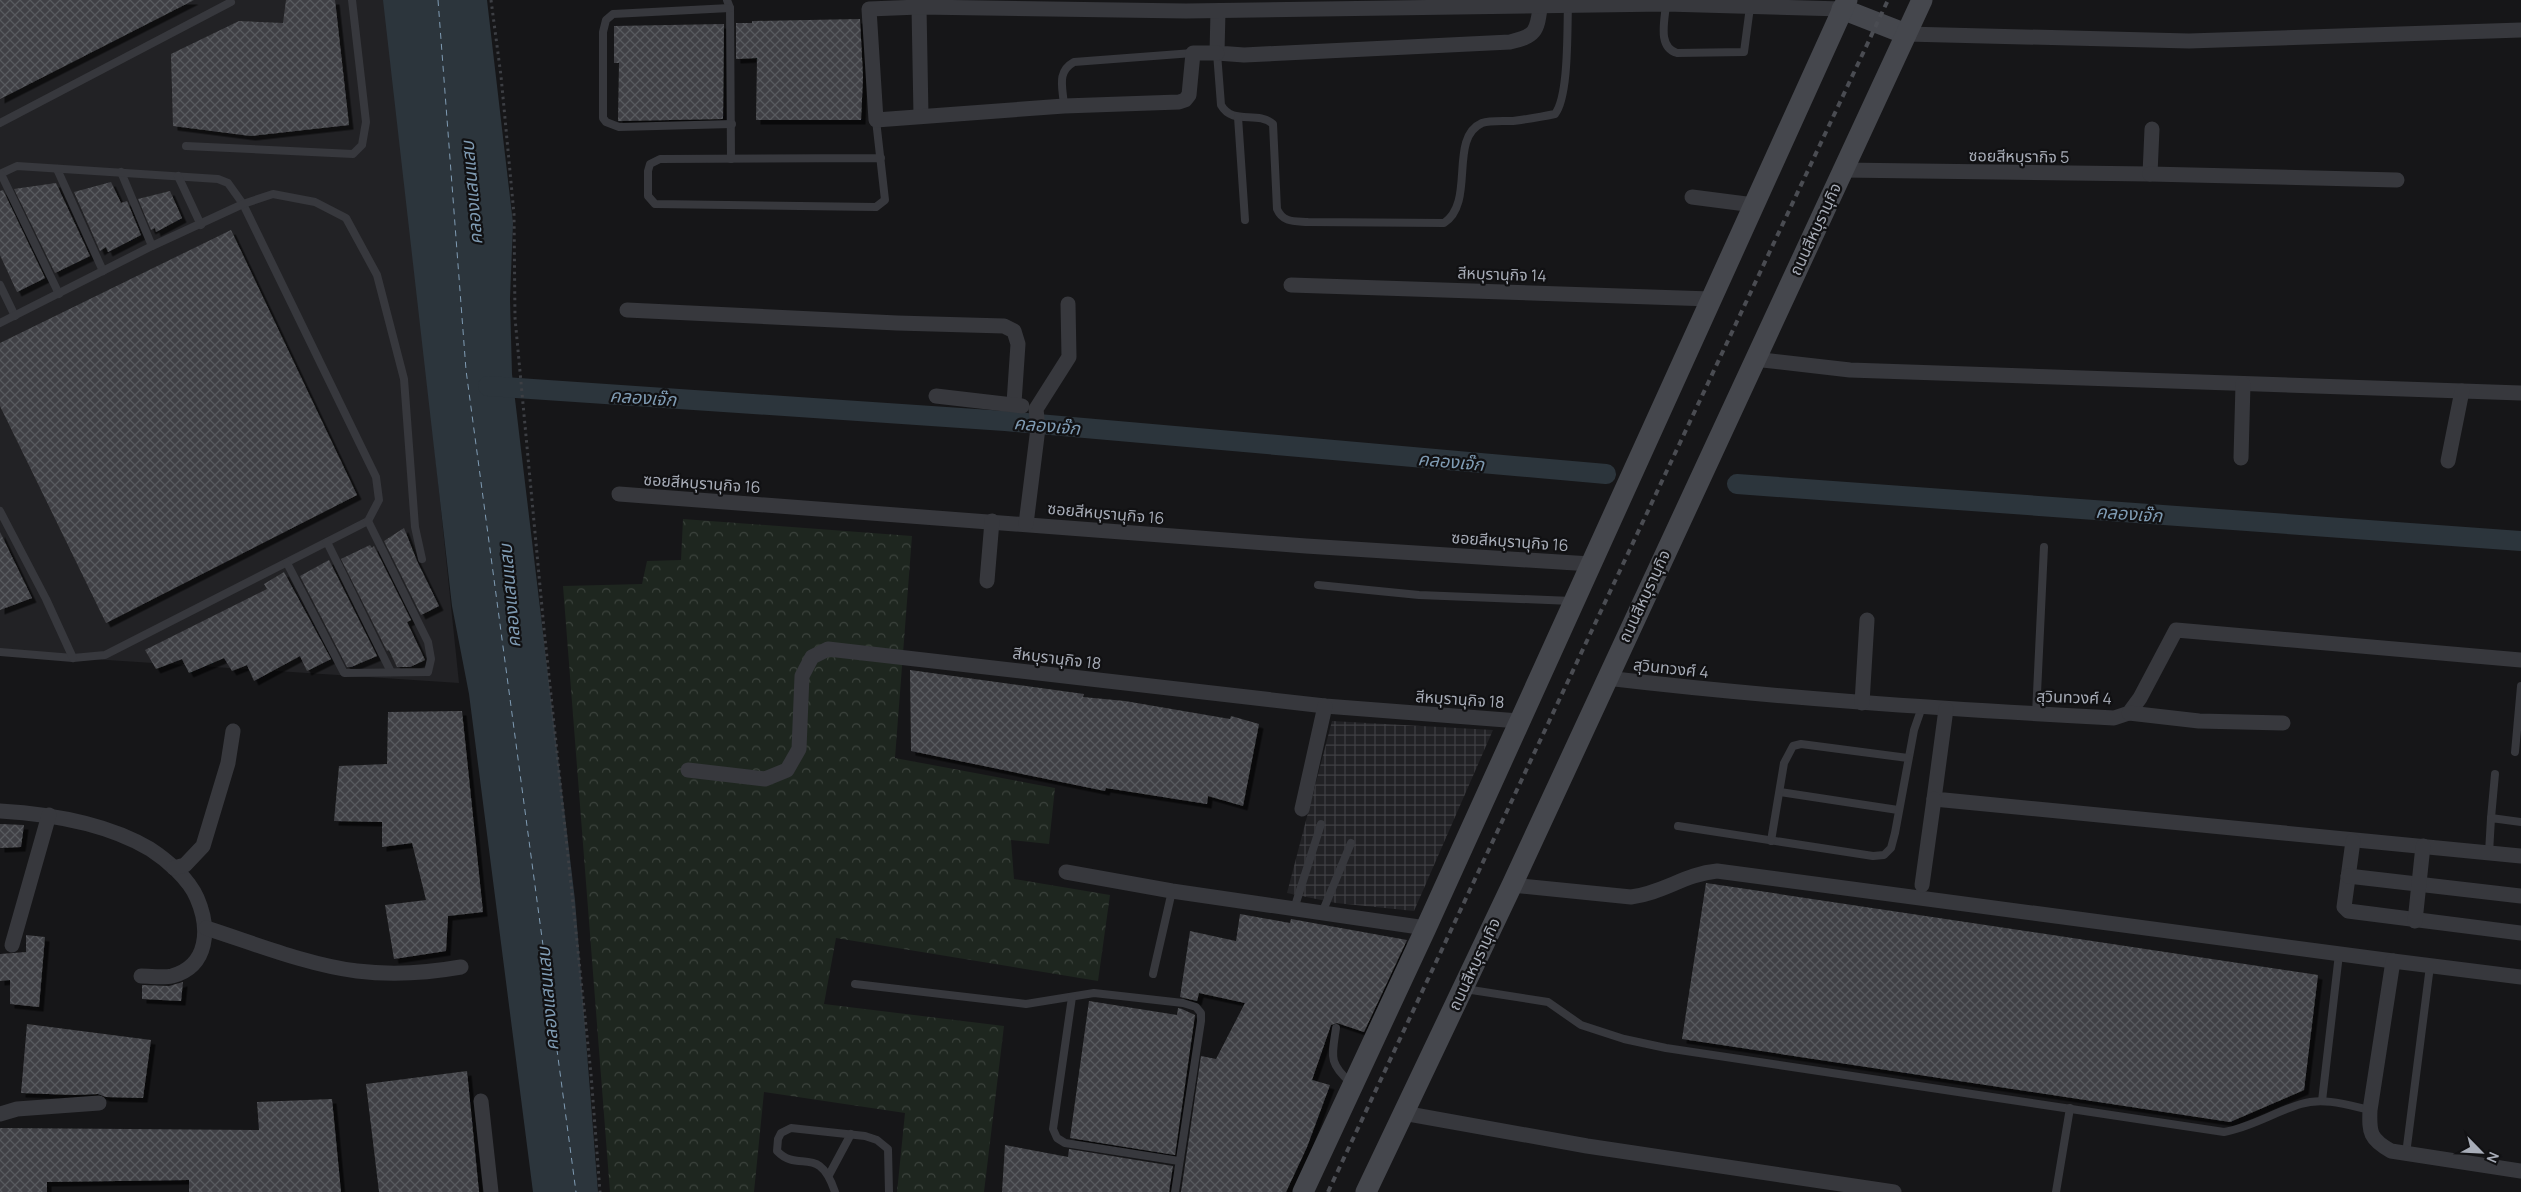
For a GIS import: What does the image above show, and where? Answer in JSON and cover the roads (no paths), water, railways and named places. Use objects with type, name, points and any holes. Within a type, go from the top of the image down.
[{"type":"main road","name":"ถนนสีหบุรานุกิจ","points":[[1366,1192],[1512,885],[1606,678],[1922,0]]},
{"type":"main road","points":[[1303,1192],[1426,928],[1845,5],[1906,34]]},
{"type":"street","points":[[1540,8],[1538,25],[1533,34],[1510,42],[1244,55],[1194,53],[1189,95],[1185,100],[1179,102],[1064,106],[876,120],[869,9],[919,7],[1218,11],[1540,8],[1568,5],[1666,4],[1750,7],[1845,5]]},
{"type":"street","points":[[919,7],[921,116]]},
{"type":"street","points":[[1217,53],[1218,11]]},
{"type":"street","points":[[1906,34],[2189,41],[2521,30]]},
{"type":"street","points":[[2150,174],[2152,129]]},
{"type":"street","name":"ซอยสีหบุรากิจ 5","points":[[1842,170],[2150,174],[2397,180]]},
{"type":"street","points":[[1692,197],[1754,205]]},
{"type":"street","name":"สีหบุรานุกิจ 14","points":[[1291,285],[1711,299]]},
{"type":"street","points":[[1026,524],[1038,428],[1036,409],[1069,357],[1068,304]]},
{"type":"street","points":[[628,310],[897,323],[1004,326],[1014,332],[1018,344],[1014,404]]},
{"type":"street","points":[[1754,359],[1850,370],[2521,393]]},
{"type":"street","points":[[2242,458],[2243,384]]},
{"type":"street","points":[[2448,461],[2462,391]]},
{"type":"street","points":[[936,396],[1014,404],[1036,409]]},
{"type":"street","name":"ซอยสีหบุรานุกิจ 16","points":[[619,494],[1306,546],[1591,564]]},
{"type":"street","points":[[987,581],[992,521]]},
{"type":"street","points":[[1862,703],[1867,620]]},
{"type":"street","name":"สุวินทวงศ์ 4","points":[[1606,678],[1698,689],[1862,703],[2114,718],[2129,713],[2140,698],[2174,632],[2181,629],[2521,660]]},
{"type":"street","name":"สีหบุรานุกิจ 18","points":[[688,770],[765,779],[787,770],[799,749],[802,676],[812,657],[828,649],[1325,706],[1520,721]]},
{"type":"street","points":[[1302,809],[1325,706]]},
{"type":"street","points":[[1922,885],[1946,709]]},
{"type":"street","points":[[2129,713],[2198,721],[2283,723]]},
{"type":"street","points":[[174,868],[185,865],[203,846],[228,763],[232,730]]},
{"type":"street","points":[[1934,799],[2521,856]]},
{"type":"street","points":[[0,811],[49,815],[122,834],[152,850],[174,868],[197,897],[206,928],[199,958],[189,968],[171,976],[141,976]]},
{"type":"street","points":[[12,944],[49,815]]},
{"type":"street","points":[[2353,841],[2344,907],[2346,910],[2415,921],[2521,933]]},
{"type":"street","points":[[2415,921],[2424,846]]},
{"type":"street","points":[[1512,885],[1631,897],[1650,894],[1698,873],[1717,871],[2521,977]]},
{"type":"street","points":[[1066,872],[1172,891],[1426,928]]},
{"type":"street","points":[[2348,876],[2521,896]]},
{"type":"street","points":[[206,928],[290,956],[357,971],[426,973],[461,967]]},
{"type":"street","points":[[2392,961],[2370,1110],[2369,1130],[2373,1138],[2391,1151],[2521,1171]]},
{"type":"street","points":[[481,1101],[491,1192]]},
{"type":"street","points":[[0,1114],[17,1109],[99,1103]]},
{"type":"street","points":[[1403,1113],[1597,1147],[1894,1192]]},
{"type":"lane","points":[[186,146],[352,154],[362,145],[366,122],[352,0]]},
{"type":"lane","points":[[0,123],[230,2]]},
{"type":"lane","points":[[731,159],[732,124],[728,4],[613,14],[606,20],[603,32],[603,118],[606,122],[619,126],[732,124]]},
{"type":"lane","points":[[1666,4],[1664,41],[1669,49],[1677,53],[1744,52],[1750,7]]},
{"type":"lane","points":[[1217,53],[1221,105],[1225,112],[1238,117],[1262,118],[1273,124],[1277,208],[1284,218],[1308,222],[1444,224],[1452,218],[1456,208],[1462,187],[1465,145],[1471,131],[1483,123],[1532,119],[1555,114],[1561,107],[1568,5]]},
{"type":"lane","points":[[1064,106],[1062,72],[1066,66],[1074,62],[1194,53]]},
{"type":"lane","points":[[1238,117],[1245,220]]},
{"type":"lane","points":[[876,120],[881,158],[885,200],[876,207],[655,204],[648,196],[648,171],[653,160],[881,158]]},
{"type":"lane","points":[[0,652],[73,658],[106,655],[368,521],[379,500],[376,477],[243,204],[228,183],[218,178],[17,166],[0,174],[59,294]]},
{"type":"lane","points":[[57,169],[103,272]]},
{"type":"lane","points":[[121,172],[152,246]]},
{"type":"lane","points":[[178,176],[201,225]]},
{"type":"lane","points":[[0,323],[152,246],[243,204],[273,194],[315,202],[346,218],[377,275],[404,379],[415,527],[422,559]]},
{"type":"lane","points":[[0,285],[15,316]]},
{"type":"lane","points":[[0,511],[46,599],[73,658]]},
{"type":"lane","points":[[287,563],[344,673],[428,672],[431,659],[428,642],[368,521]]},
{"type":"lane","points":[[327,542],[391,672]]},
{"type":"lane","points":[[2036,714],[2044,547]]},
{"type":"lane","points":[[1318,585],[1419,595],[1542,602],[1574,601]]},
{"type":"lane","points":[[2514,752],[2521,686]]},
{"type":"lane","points":[[1678,826],[1873,856],[1884,855],[1891,848],[1914,730],[1922,707]]},
{"type":"lane","points":[[1771,841],[1784,763],[1792,746],[1801,744],[1908,758]]},
{"type":"lane","points":[[2489,853],[2496,774]]},
{"type":"lane","points":[[1780,792],[1898,810]]},
{"type":"lane","points":[[2491,818],[2521,822]]},
{"type":"lane","points":[[1294,909],[1321,824]]},
{"type":"lane","points":[[1322,913],[1351,844]]},
{"type":"lane","points":[[1153,974],[1172,891]]},
{"type":"lane","points":[[2322,1101],[2339,954]]},
{"type":"lane","points":[[2406,1154],[2430,966]]},
{"type":"lane","points":[[855,984],[1026,1004],[1094,993],[1183,1003],[1196,1007],[1201,1013],[1175,1192]]},
{"type":"lane","points":[[1463,989],[1548,1002],[1581,1024],[1624,1039],[1658,1046],[2224,1132],[2259,1122],[2302,1103],[2322,1101],[2370,1110]]},
{"type":"lane","points":[[1072,997],[1053,1129],[1057,1138],[1065,1143],[1179,1161]]},
{"type":"lane","points":[[1336,1028],[1332,1056],[1334,1065],[1354,1085]]},
{"type":"lane","points":[[2056,1192],[2070,1108]]},
{"type":"lane","points":[[835,1192],[830,1175],[822,1166],[784,1158],[777,1152],[778,1139],[781,1132],[791,1128],[851,1134],[876,1140],[888,1149],[889,1192]]},
{"type":"lane","points":[[830,1175],[851,1134]]},
{"type":"water","name":"คลองแสนแสบ","points":[[383,0],[487,0],[513,223],[510,299],[512,374],[575,900],[598,1192],[533,1192],[469,694],[452,606]]},
{"type":"waterway","name":"คลองเจ๊ก","points":[[488,386],[1005,421],[1606,474]]},
{"type":"waterway","name":"คลองเจ๊ก","points":[[1737,484],[2521,541]]},
{"type":"railway","points":[[1328,1192],[1888,0]]}]
